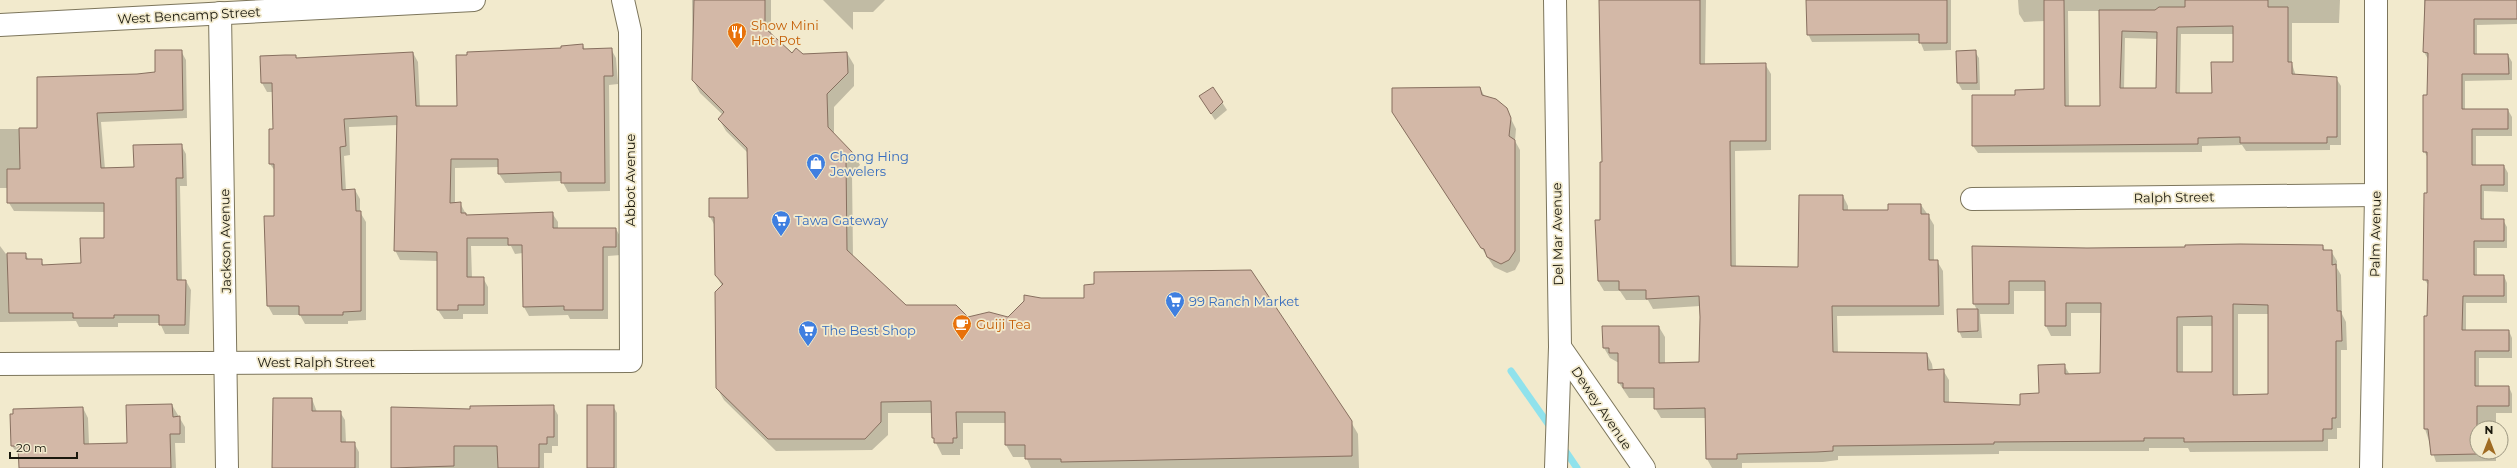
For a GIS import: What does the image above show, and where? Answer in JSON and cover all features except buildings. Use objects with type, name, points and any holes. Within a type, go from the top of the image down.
[{"type":"street","name":"West Bencamp Street","points":[[0,25],[474,0]]},
{"type":"street","name":"Abbot Avenue","points":[[623,0],[630,31],[631,361]]},
{"type":"street","name":"Del Mar Avenue","points":[[1555,0],[1560,347],[1556,468]]},
{"type":"street","name":"Palm Avenue","points":[[2371,468],[2376,195],[2376,0]]},
{"type":"street","name":"Jackson Avenue","points":[[220,13],[227,468]]},
{"type":"street","name":"Ralph Street","points":[[1972,199],[2376,195]]},
{"type":"street","name":"Dewey Avenue","points":[[1560,347],[1644,468]]},
{"type":"street","name":"West Ralph Street","points":[[0,364],[631,361]]},
{"type":"waterway","points":[[1511,371],[1551,428]]},
{"type":"waterway","points":[[1562,446],[1577,468]]},
{"type":"place","name":"Show Mini Hot Pot","points":[[737,49]]},
{"type":"place","name":"Chong Hing Jewelers","points":[[816,180]]},
{"type":"place","name":"Tawa Gateway","points":[[781,237]]},
{"type":"place","name":"99 Ranch Market","points":[[1175,318]]},
{"type":"place","name":"Guiji Tea","points":[[962,341]]},
{"type":"place","name":"The Best Shop","points":[[808,347]]}]
